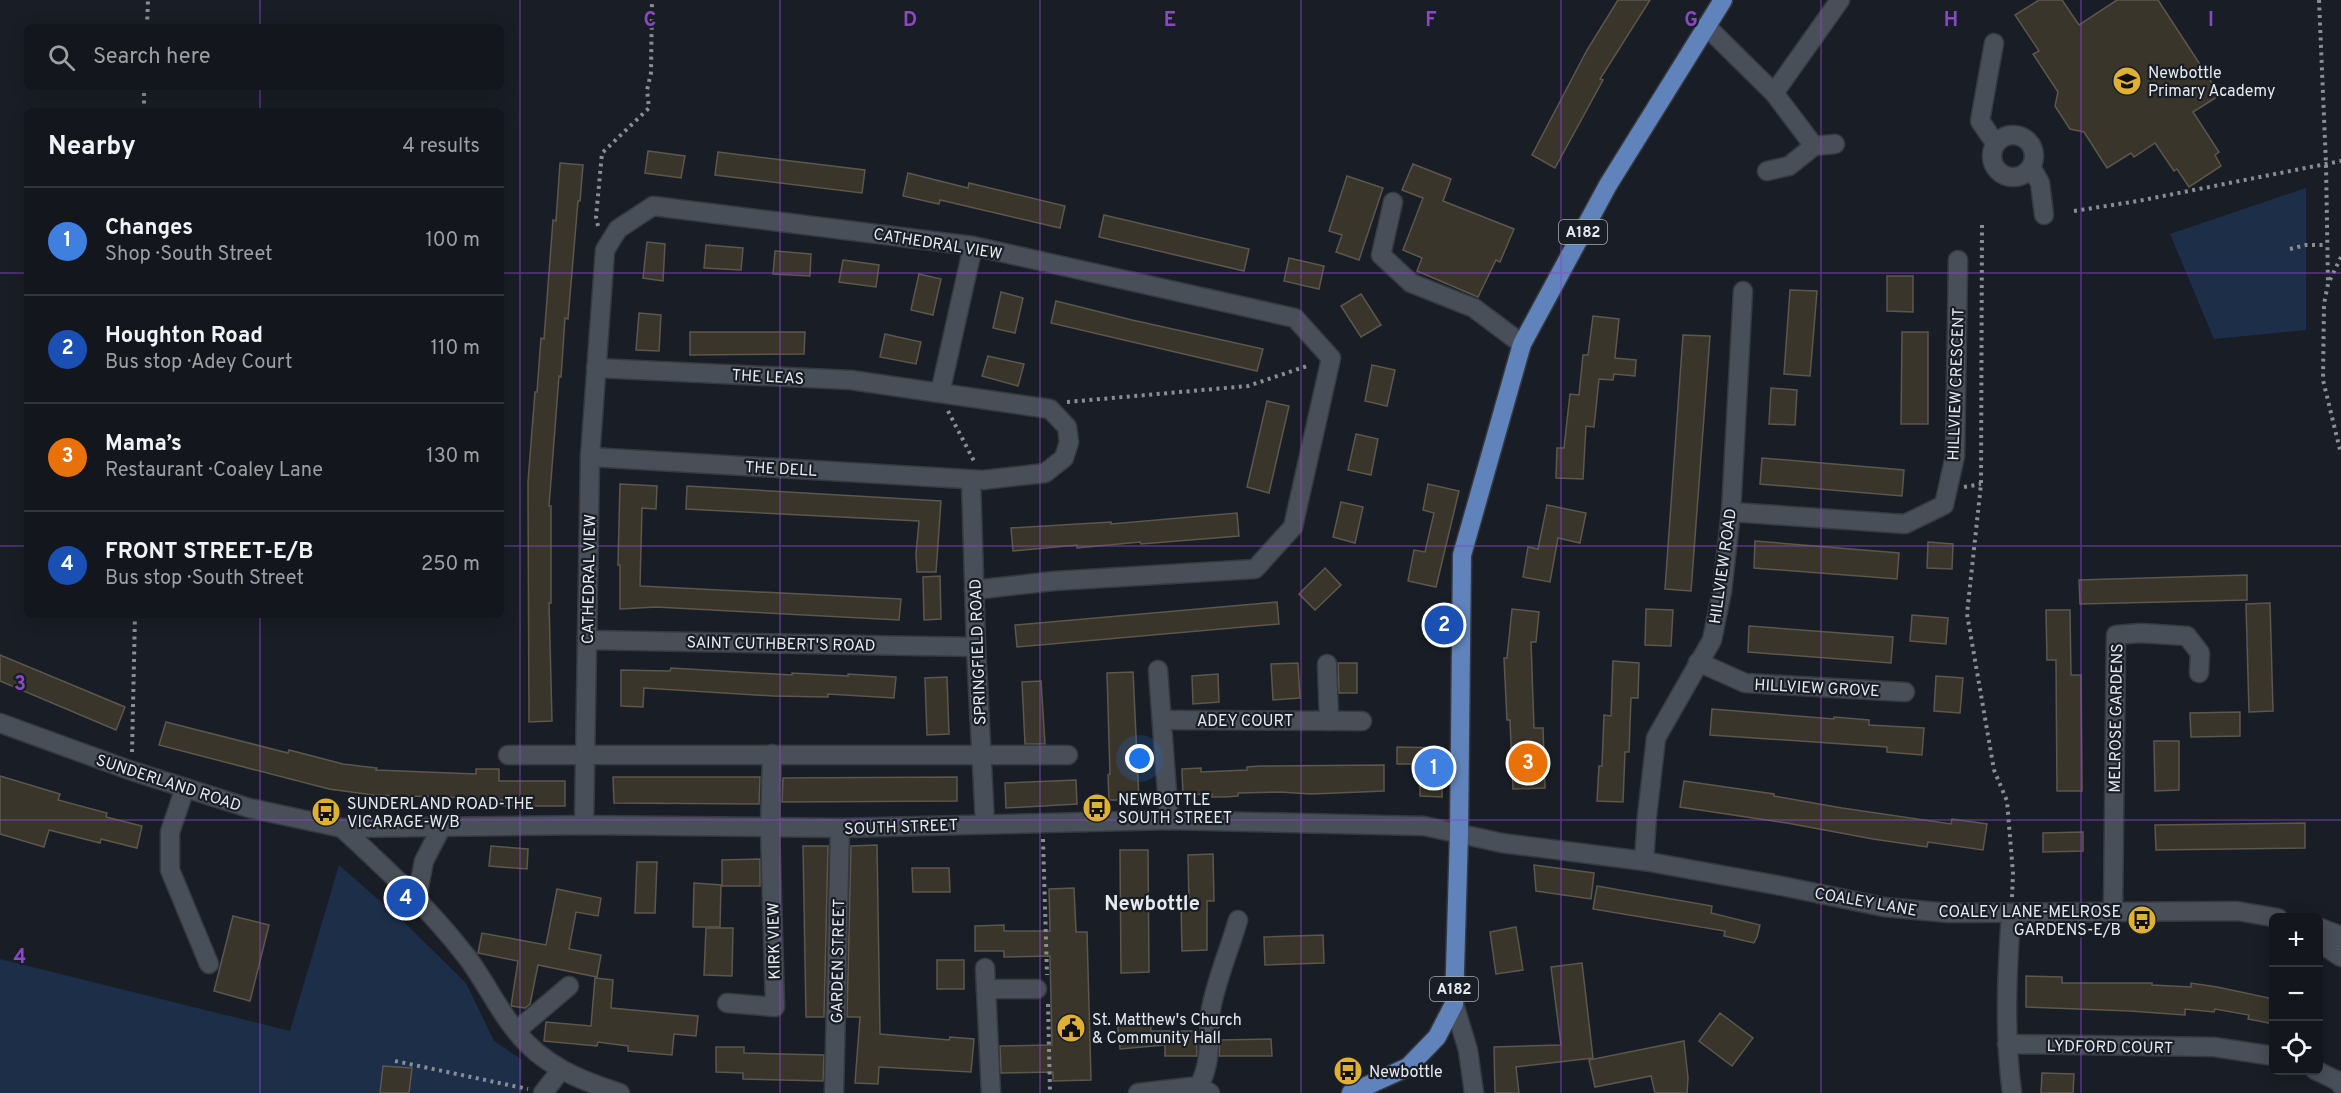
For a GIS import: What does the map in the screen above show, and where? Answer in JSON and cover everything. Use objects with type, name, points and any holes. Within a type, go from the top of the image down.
[{"type":"main road","name":"A182","points":[[1351,1093],[1408,1067],[1437,1037],[1454,1004],[1460,833],[1462,555],[1522,344],[1608,185],[1722,0]]},
{"type":"street","points":[[1774,93],[1840,0]]},
{"type":"street","points":[[1706,26],[1774,93],[1814,146]]},
{"type":"street","points":[[1994,44],[1980,121],[1996,144]]},
{"type":"street","points":[[2009,135],[2025,138],[2034,151],[2031,167],[2025,173],[2017,176],[2001,173],[1995,167],[1992,159],[1996,144],[2009,135]]},
{"type":"street","points":[[1767,171],[1789,166],[1814,146],[1835,144]]},
{"type":"street","points":[[2031,167],[2040,183],[2044,215]]},
{"type":"street","points":[[1393,202],[1381,255],[1411,283],[1474,308],[1522,344]]},
{"type":"street","name":"CATHEDRAL VIEW","points":[[584,825],[591,457],[605,250],[618,229],[653,206],[973,246],[1295,318],[1331,358]]},
{"type":"street","points":[[940,393],[973,246]]},
{"type":"street","name":"HILLVIEW CRESCENT","points":[[1731,512],[1905,524],[1944,505],[1955,456],[1958,260]]},
{"type":"street","name":"HILLVIEW ROAD","points":[[1644,861],[1656,738],[1712,640],[1722,591],[1731,512],[1743,291]]},
{"type":"street","points":[[974,590],[1054,581],[1255,569],[1293,527],[1331,358]]},
{"type":"street","name":"THE LEAS","points":[[596,368],[851,380],[1050,409]]},
{"type":"street","name":"THE DELL","points":[[591,457],[977,480],[1045,473],[1064,458],[1069,442],[1067,427],[1050,409]]},
{"type":"street","name":"SPRINGFIELD ROAD","points":[[977,480],[974,590],[985,824]]},
{"type":"street","name":"MELROSE GARDENS","points":[[2113,912],[2116,635],[2140,633],[2187,636],[2200,653],[2199,673]]},
{"type":"street","name":"SAINT CUTHBERT'S ROAD","points":[[587,640],[976,647]]},
{"type":"street","name":"HILLVIEW GROVE","points":[[1698,662],[1745,683],[1905,692]]},
{"type":"street","points":[[1327,664],[1329,721]]},
{"type":"street","points":[[1158,670],[1169,820]]},
{"type":"street","name":"ADEY COURT","points":[[1162,720],[1362,721]]},
{"type":"street","name":"SUNDERLAND ROAD","points":[[0,723],[132,771],[249,808],[342,828]]},
{"type":"street","points":[[770,828],[772,754]]},
{"type":"street","points":[[508,755],[1068,755]]},
{"type":"street","points":[[185,788],[170,832],[170,870],[208,964]]},
{"type":"street","name":"SOUTH STREET","points":[[342,828],[584,825],[840,828],[1169,820],[1424,826],[1460,833]]},
{"type":"street","points":[[417,897],[424,861],[442,826]]},
{"type":"street","points":[[342,828],[417,897],[467,957],[516,1031],[532,1049],[561,1070],[620,1093]]},
{"type":"street","name":"KIRK VIEW","points":[[727,1003],[775,1006],[770,828]]},
{"type":"street","name":"GARDEN STREET","points":[[834,1093],[840,828]]},
{"type":"street","name":"COALEY LANE","points":[[1460,833],[1502,843],[1644,861],[1884,907],[1948,914],[2236,911],[2269,916]]},
{"type":"street","points":[[2011,913],[2006,995],[2007,1044],[2012,1093]]},
{"type":"street","points":[[1138,1093],[1204,1090],[1210,1049],[1211,1010],[1238,920]]},
{"type":"street","points":[[2323,929],[2341,936]]},
{"type":"street","points":[[2323,945],[2341,957]]},
{"type":"street","points":[[986,968],[991,1093]]},
{"type":"street","points":[[516,1031],[569,986]]},
{"type":"street","points":[[986,989],[1044,988]]},
{"type":"street","points":[[1454,1004],[1468,1050],[1474,1093]]},
{"type":"street","name":"LYDFORD COURT","points":[[2007,1044],[2214,1047],[2269,1055]]},
{"type":"street","points":[[543,1093],[561,1070]]},
{"type":"street","points":[[2323,1075],[2338,1081],[2341,1085]]},
{"type":"path","points":[[147,24],[148,0]]},
{"type":"path","points":[[605,250],[596,217],[602,153],[649,108],[647,90],[651,73],[652,0]]},
{"type":"path","points":[[2319,0],[2326,164],[2328,284],[2324,304],[2323,380],[2341,454]]},
{"type":"path","points":[[144,90],[144,108]]},
{"type":"path","points":[[2074,211],[2138,201],[2341,161]]},
{"type":"path","points":[[1982,225],[1981,484],[1967,614],[1994,770],[2007,801],[2013,873],[2011,913]]},
{"type":"path","points":[[2290,249],[2306,245],[2327,245]]},
{"type":"path","points":[[2328,284],[2341,257]]},
{"type":"path","points":[[1050,409],[1072,400],[1248,386],[1331,358]]},
{"type":"path","points":[[940,393],[977,480]]},
{"type":"path","points":[[132,771],[135,618]]},
{"type":"path","points":[[1043,823],[1044,988],[1050,1093]]},
{"type":"path","points":[[395,1061],[543,1093]]},
{"type":"shaded area","points":[[2306,188],[2306,330],[2214,339],[2170,234]]},
{"type":"shaded area","points":[[339,865],[405,923],[466,983],[494,1041],[522,1060],[521,1093],[0,1093],[0,959],[290,1031]]},
{"type":"building","points":[[1618,0],[1650,0],[1600,79],[1603,80],[1555,168],[1532,155],[1587,50]]},
{"type":"building","points":[[2039,0],[2062,0],[2079,25],[2117,0],[2158,0],[2220,95],[2193,112],[2219,152],[2215,155],[2221,166],[2189,187],[2177,169],[2174,171],[2155,143],[2134,157],[2131,153],[2107,168],[2084,132],[2070,129],[2055,106],[2058,92],[2033,54],[2039,51],[2015,15]]},
{"type":"building","points":[[648,151],[685,156],[681,178],[645,173]]},
{"type":"building","points":[[718,152],[865,170],[862,193],[715,175]]},
{"type":"building","points":[[560,163],[583,165],[568,319],[565,318],[561,377],[559,376],[549,506],[551,506],[551,603],[549,603],[552,721],[529,722],[528,482],[535,392],[537,392],[541,338],[544,339],[553,220],[556,221]]},
{"type":"building","points":[[1413,164],[1451,179],[1443,201],[1514,229],[1500,262],[1496,260],[1478,297],[1417,271],[1422,258],[1403,250],[1423,198],[1402,190]]},
{"type":"building","points":[[908,173],[968,188],[969,183],[1065,206],[1060,228],[940,200],[939,204],[903,196]]},
{"type":"building","points":[[1347,176],[1383,188],[1359,260],[1336,252],[1342,235],[1329,231]]},
{"type":"building","points":[[1104,215],[1249,249],[1244,271],[1099,237]]},
{"type":"building","points":[[647,242],[665,244],[663,281],[643,278]]},
{"type":"building","points":[[706,245],[743,248],[741,270],[704,268]]},
{"type":"building","points":[[775,251],[811,254],[810,276],[773,274]]},
{"type":"building","points":[[1289,258],[1324,266],[1319,289],[1284,281]]},
{"type":"building","points":[[843,260],[879,265],[876,287],[839,282]]},
{"type":"building","points":[[919,274],[941,279],[933,315],[911,310]]},
{"type":"building","points":[[1887,276],[1913,276],[1913,312],[1887,311]]},
{"type":"building","points":[[1790,290],[1817,291],[1810,376],[1784,374]]},
{"type":"building","points":[[1001,292],[1023,298],[1015,333],[993,328]]},
{"type":"building","points":[[1361,294],[1381,325],[1361,337],[1341,306]]},
{"type":"building","points":[[1056,301],[1263,349],[1257,371],[1051,323]]},
{"type":"building","points":[[639,313],[661,315],[659,351],[636,350]]},
{"type":"building","points":[[1593,316],[1619,319],[1615,358],[1636,360],[1635,376],[1614,374],[1613,380],[1599,379],[1594,427],[1586,426],[1583,479],[1556,478],[1557,448],[1564,448],[1570,394],[1579,395],[1583,355],[1588,355]]},
{"type":"building","points":[[690,332],[805,332],[804,354],[690,355]]},
{"type":"building","points":[[1902,332],[1928,332],[1928,424],[1901,424]]},
{"type":"building","points":[[885,334],[921,342],[916,364],[880,357]]},
{"type":"building","points":[[1683,335],[1710,336],[1691,591],[1665,589]]},
{"type":"building","points":[[988,356],[1024,364],[1018,386],[982,376]]},
{"type":"building","points":[[1372,365],[1395,370],[1387,406],[1365,401]]},
{"type":"building","points":[[1771,388],[1797,390],[1795,425],[1769,424]]},
{"type":"building","points":[[1267,401],[1289,406],[1269,493],[1247,487]]},
{"type":"building","points":[[1356,434],[1378,439],[1371,475],[1348,470]]},
{"type":"building","points":[[1762,458],[1904,470],[1902,496],[1760,484]]},
{"type":"building","points":[[620,484],[657,486],[656,509],[642,508],[640,586],[901,599],[899,620],[656,607],[620,609],[620,565],[618,565]]},
{"type":"building","points":[[1428,484],[1459,491],[1436,587],[1408,581],[1414,550],[1425,552],[1434,513],[1423,510]]},
{"type":"building","points":[[687,486],[941,501],[936,572],[917,572],[919,521],[686,509]]},
{"type":"building","points":[[1341,502],[1363,507],[1355,543],[1333,537]]},
{"type":"building","points":[[1547,505],[1586,513],[1580,543],[1558,538],[1550,582],[1523,577],[1528,547],[1538,549]]},
{"type":"building","points":[[1237,513],[1239,536],[1013,551],[1011,528],[1111,522],[1111,524]]},
{"type":"building","points":[[1755,541],[1899,553],[1897,579],[1754,568]]},
{"type":"building","points":[[1928,542],[1953,544],[1952,569],[1927,568]]},
{"type":"building","points":[[1325,568],[1341,585],[1315,610],[1299,594]]},
{"type":"building","points":[[2247,575],[2247,600],[2080,604],[2079,580]]},
{"type":"building","points":[[940,576],[941,619],[924,620],[923,577]]},
{"type":"building","points":[[1277,602],[1279,624],[1017,647],[1015,625]]},
{"type":"building","points":[[2270,603],[2273,711],[2249,712],[2246,604]]},
{"type":"building","points":[[1512,609],[1539,612],[1536,642],[1531,642],[1534,728],[1543,728],[1545,788],[1513,789],[1504,658],[1507,658]]},
{"type":"building","points":[[1646,609],[1673,610],[1671,646],[1645,645]]},
{"type":"building","points":[[2046,610],[2070,610],[2071,675],[2081,675],[2082,791],[2057,791],[2056,660],[2047,660]]},
{"type":"building","points":[[1912,615],[1948,618],[1946,644],[1910,641]]},
{"type":"building","points":[[1749,626],[1893,637],[1891,663],[1748,652]]},
{"type":"building","points":[[0,655],[125,707],[116,730],[0,681]]},
{"type":"building","points":[[1613,661],[1639,663],[1638,698],[1631,698],[1629,752],[1625,752],[1623,802],[1597,801],[1599,766],[1602,766],[1604,715],[1611,716]]},
{"type":"building","points":[[1298,663],[1300,698],[1273,700],[1271,664]]},
{"type":"building","points":[[1338,663],[1357,663],[1357,693],[1339,693]]},
{"type":"building","points":[[671,668],[792,675],[792,673],[848,676],[848,674],[896,677],[894,698],[828,694],[828,697],[774,696],[644,688],[643,707],[621,706],[621,670],[670,671]]},
{"type":"building","points":[[1133,672],[1139,800],[1109,800],[1107,673]]},
{"type":"building","points":[[1218,674],[1219,702],[1193,704],[1192,676]]},
{"type":"building","points":[[1936,676],[1963,678],[1960,713],[1934,711]]},
{"type":"building","points":[[947,677],[949,734],[927,735],[925,678]]},
{"type":"building","points":[[1041,681],[1045,744],[1025,744],[1022,682]]},
{"type":"building","points":[[1712,709],[1869,720],[1869,725],[1924,728],[1922,755],[1887,752],[1887,747],[1710,735]]},
{"type":"building","points":[[2240,712],[2240,736],[2191,737],[2190,713]]},
{"type":"building","points":[[166,722],[288,753],[289,750],[343,764],[377,768],[376,770],[476,774],[476,769],[499,769],[499,781],[565,781],[565,806],[503,806],[503,800],[373,795],[329,789],[159,745]]},
{"type":"building","points":[[2154,741],[2179,741],[2179,790],[2155,791]]},
{"type":"building","points":[[1397,747],[1443,748],[1442,797],[1420,796],[1420,764],[1397,764]]},
{"type":"building","points":[[1384,765],[1384,791],[1311,794],[1238,793],[1238,796],[1225,797],[1212,797],[1212,794],[1183,795],[1182,769],[1201,768],[1201,772],[1247,770],[1247,767],[1260,766]]},
{"type":"building","points":[[0,776],[60,794],[58,800],[107,813],[106,817],[142,826],[137,848],[101,839],[100,843],[49,830],[44,847],[0,834]]},
{"type":"building","points":[[613,777],[760,777],[759,804],[614,803]]},
{"type":"building","points":[[957,777],[957,801],[782,802],[783,778]]},
{"type":"building","points":[[1076,780],[1077,804],[1006,808],[1005,783]]},
{"type":"building","points":[[1684,781],[1951,824],[1952,819],[1987,824],[1983,850],[1928,842],[1927,847],[1680,807]]},
{"type":"building","points":[[2305,823],[2305,848],[2156,850],[2155,825]]},
{"type":"building","points":[[2083,832],[2083,851],[2043,852],[2043,833]]},
{"type":"building","points":[[877,845],[880,1034],[949,1040],[950,1037],[974,1039],[971,1072],[879,1067],[878,1084],[855,1083],[860,1017],[847,1017],[851,846]]},
{"type":"building","points":[[491,846],[528,849],[527,869],[489,866]]},
{"type":"building","points":[[803,846],[828,846],[824,1017],[806,1017]]},
{"type":"building","points":[[1120,850],[1148,850],[1149,972],[1121,973]]},
{"type":"building","points":[[1213,854],[1214,901],[1207,901],[1207,950],[1182,951],[1181,904],[1189,904],[1188,855]]},
{"type":"building","points":[[760,859],[760,886],[722,886],[722,860]]},
{"type":"building","points":[[637,862],[657,862],[655,913],[635,913]]},
{"type":"building","points":[[1534,865],[1594,873],[1591,899],[1536,891]]},
{"type":"building","points":[[912,868],[949,868],[950,892],[913,892]]},
{"type":"building","points":[[694,883],[721,885],[720,927],[693,927]]},
{"type":"building","points":[[1597,886],[1712,906],[1711,913],[1760,925],[1757,937],[1754,943],[1724,936],[1725,931],[1593,909]]},
{"type":"building","points":[[1074,888],[1076,932],[1087,932],[1091,1080],[1053,1081],[1053,1072],[1001,1073],[1000,1046],[1052,1045],[1050,956],[1004,957],[1004,951],[975,951],[975,926],[1004,925],[1004,931],[1050,931],[1049,889]]},
{"type":"building","points":[[557,889],[601,898],[598,916],[576,912],[569,949],[601,955],[597,977],[538,965],[530,1004],[525,1008],[511,1006],[518,961],[478,953],[482,933],[546,945]]},
{"type":"building","points":[[233,916],[269,925],[250,1001],[214,991]]},
{"type":"building","points":[[1516,927],[1523,970],[1496,974],[1490,932]]},
{"type":"building","points":[[706,928],[733,928],[732,976],[704,975]]},
{"type":"building","points":[[1323,935],[1324,963],[1265,965],[1264,937]]},
{"type":"building","points":[[937,960],[964,960],[964,989],[937,989]]},
{"type":"building","points":[[1582,963],[1593,1058],[1516,1067],[1519,1093],[1495,1093],[1494,1047],[1561,1045],[1551,967]]},
{"type":"building","points":[[2026,976],[2062,977],[2062,983],[2152,983],[2152,985],[2191,987],[2191,983],[2269,998],[2269,1023],[2248,1019],[2249,1015],[2215,1009],[2214,1012],[2185,1009],[2185,1015],[2026,1007]]},
{"type":"building","points":[[595,978],[613,980],[611,1008],[698,1016],[696,1036],[674,1034],[672,1055],[628,1051],[628,1046],[598,1042],[597,1046],[544,1041],[546,1022],[591,1026]]},
{"type":"building","points":[[1720,1013],[1753,1038],[1732,1066],[1699,1041]]},
{"type":"building","points":[[1150,1017],[1151,1031],[1196,1031],[1197,1056],[1165,1056],[1165,1045],[1120,1049],[1117,1020]]},
{"type":"building","points":[[1271,1039],[1272,1056],[1219,1056],[1220,1040]]},
{"type":"building","points":[[1684,1041],[1688,1078],[1687,1093],[1655,1093],[1651,1076],[1595,1087],[1589,1060]]},
{"type":"building","points":[[716,1047],[744,1047],[744,1053],[824,1055],[823,1081],[743,1079],[743,1073],[716,1072]]},
{"type":"building","points":[[383,1066],[412,1068],[409,1093],[380,1093]]},
{"type":"building","points":[[2042,1073],[2074,1074],[2073,1093],[2041,1093]]},
{"type":"place","name":"Newbottle Primary Academy","points":[[2127,81]]},
{"type":"place","name":"Houghton Road","points":[[1444,625]]},
{"type":"place","name":"Mama’s","points":[[1528,763]]},
{"type":"place","name":"Changes","points":[[1434,768]]},
{"type":"place","name":"NEWBOTTLE SOUTH STREET","points":[[1097,808]]},
{"type":"place","name":"SUNDERLAND ROAD-THE VICARAGE-W/B","points":[[326,812]]},
{"type":"place","name":"FRONT STREET-E/B","points":[[406,898]]},
{"type":"place","name":"COALEY LANE-MELROSE GARDENS-E/B","points":[[2142,920]]},
{"type":"place","name":"St. Matthew's Church & Community Hall","points":[[1071,1028]]},
{"type":"place","name":"Newbottle","points":[[1348,1071]]},
{"type":"district","name":"Newbottle","points":[[1152,903]]}]
